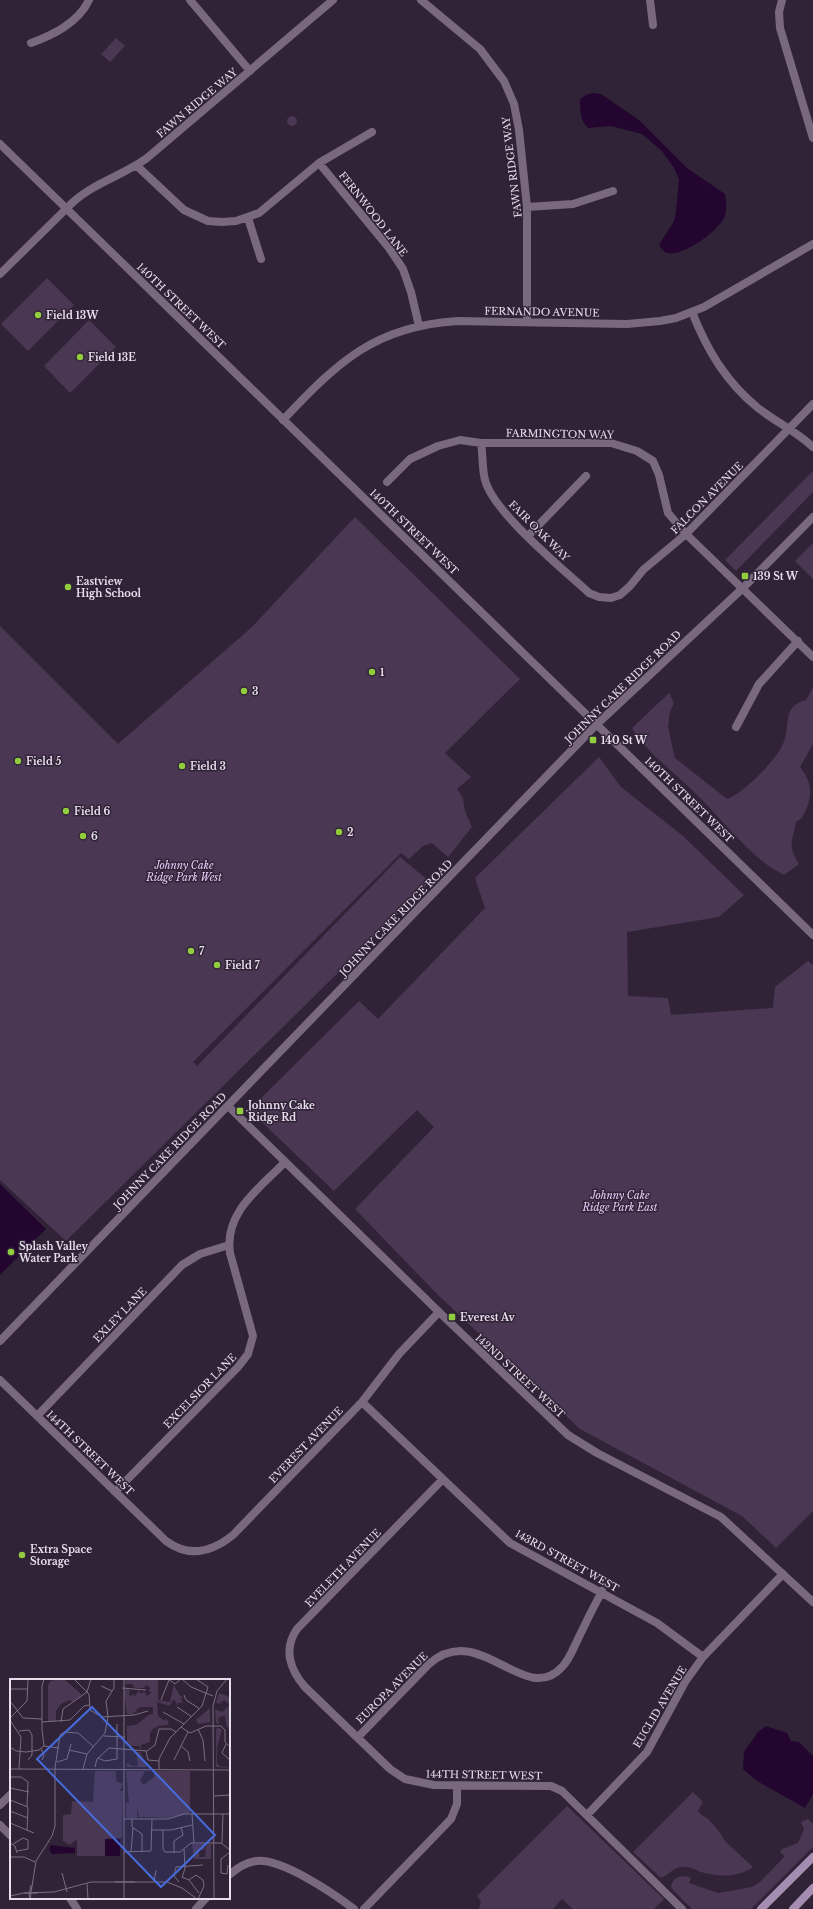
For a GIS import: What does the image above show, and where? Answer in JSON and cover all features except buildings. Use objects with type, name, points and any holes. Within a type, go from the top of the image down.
[{"type":"main road","points":[[762,1909],[813,1857]]},
{"type":"main road","points":[[793,1909],[813,1888]]},
{"type":"street","points":[[30,43],[51,35],[75,19],[82,12],[89,0]]},
{"type":"street","points":[[190,0],[250,70]]},
{"type":"street","name":"FAWN RIDGE WAY","points":[[0,274],[82,193],[137,166],[333,0]]},
{"type":"street","name":"FAWN RIDGE WAY","points":[[421,0],[480,49],[504,80],[510,93],[517,118],[528,207],[527,322]]},
{"type":"street","points":[[650,0],[653,25]]},
{"type":"street","points":[[782,0],[779,12],[780,28],[813,138]]},
{"type":"street","points":[[137,166],[173,202],[184,210],[196,217],[222,222],[248,218],[270,205],[319,163],[372,132]]},
{"type":"street","name":"140TH STREET WEST","points":[[0,144],[813,935]]},
{"type":"street","name":"FERNWOOD LANE","points":[[319,163],[389,248],[403,269],[411,292],[419,326]]},
{"type":"street","points":[[528,207],[573,204],[613,191]]},
{"type":"street","points":[[248,218],[261,259]]},
{"type":"street","name":"FERNANDO AVENUE","points":[[283,420],[329,373],[352,355],[390,335],[419,326],[458,321],[644,323],[676,318],[716,301],[813,244]]},
{"type":"street","points":[[692,312],[707,347],[727,377],[758,407],[813,447]]},
{"type":"street","name":"FALCON AVENUE","points":[[620,595],[630,586],[643,570],[686,534],[813,404]]},
{"type":"street","name":"FARMINGTON WAY","points":[[387,482],[410,459],[438,446],[460,440],[482,443],[611,443],[638,451],[653,461],[668,513],[686,534],[813,657]]},
{"type":"street","name":"FAIR OAK WAY","points":[[482,443],[485,480],[492,496],[528,536],[589,593],[599,597],[611,598],[620,595]]},
{"type":"street","points":[[528,536],[586,476]]},
{"type":"street","name":"JOHNNY CAKE RIDGE ROAD","points":[[0,1340],[597,724],[742,588],[813,517]]},
{"type":"street","points":[[736,727],[759,684],[798,642]]},
{"type":"street","name":"142ND STREET WEST","points":[[228,1106],[439,1312],[568,1435],[596,1453],[721,1517],[813,1602]]},
{"type":"street","name":"EXCELSIOR LANE","points":[[115,1492],[238,1367],[248,1354],[252,1342],[251,1326],[229,1245],[231,1227],[239,1210],[285,1162]]},
{"type":"street","name":"EXLEY LANE","points":[[37,1416],[182,1265],[200,1254],[229,1245]]},
{"type":"street","name":"EVEREST AVENUE","points":[[166,1541],[179,1549],[197,1552],[211,1549],[226,1540],[362,1402],[399,1354],[439,1312]]},
{"type":"street","name":"144TH STREET WEST","points":[[0,1380],[166,1541]]},
{"type":"street","name":"143RD STREET WEST","points":[[362,1402],[442,1480],[510,1543],[602,1591],[657,1623],[703,1657]]},
{"type":"street","name":"EVELETH AVENUE","points":[[300,1681],[292,1668],[289,1655],[292,1640],[297,1629],[442,1480]]},
{"type":"street","name":"EUCLID AVENUE","points":[[587,1815],[647,1752],[685,1682],[703,1657],[783,1574]]},
{"type":"street","name":"EUROPA AVENUE","points":[[358,1737],[435,1658],[451,1652],[464,1650],[477,1653],[532,1679],[544,1678],[557,1672],[566,1662],[602,1591]]},
{"type":"street","name":"144TH STREET WEST","points":[[300,1681],[390,1769],[405,1779],[421,1784],[458,1786],[551,1786],[562,1791],[682,1909]]},
{"type":"street","points":[[364,1909],[451,1819],[457,1804],[458,1786]]},
{"type":"street","points":[[0,1805],[10,1795]]},
{"type":"street","points":[[0,1825],[10,1835]]},
{"type":"street","points":[[230,1874],[242,1865],[257,1861],[272,1863],[290,1869],[341,1899],[354,1909]]},
{"type":"street","points":[[71,1899],[78,1909]]},
{"type":"street","points":[[196,1909],[205,1899]]},
{"type":"green space","points":[[116,38],[125,46],[110,62],[101,54]]},
{"type":"green space","points":[[290,116],[294,116],[296,117],[296,125],[290,126],[287,123],[287,119]]},
{"type":"green space","name":"Field 13W","points":[[47,278],[74,305],[28,351],[1,324]]},
{"type":"green space","name":"Field 13E","points":[[89,320],[116,347],[70,393],[44,366]]},
{"type":"green space","points":[[813,471],[813,492],[736,571],[725,560]]},
{"type":"green space","name":"Johnny Cake Ridge Park West","points":[[355,517],[520,679],[445,753],[471,777],[457,789],[463,798],[465,811],[472,827],[448,857],[432,843],[423,846],[409,859],[401,853],[193,1062],[197,1066],[400,857],[430,882],[66,1241],[0,1180],[0,626],[118,744],[252,627]]},
{"type":"green space","points":[[813,543],[813,579],[795,561]]},
{"type":"green space","points":[[813,687],[813,744],[800,767],[809,785],[809,803],[801,819],[796,822],[792,841],[793,852],[799,864],[784,875],[760,860],[696,794],[654,755],[632,728],[669,693],[674,703],[670,712],[668,727],[675,758],[727,799],[742,791],[774,759],[786,737],[790,712],[798,703],[806,700]]},
{"type":"green space","name":"Johnny Cake Ridge Park East","points":[[599,757],[621,787],[683,836],[744,895],[719,917],[627,932],[628,996],[668,998],[671,1015],[773,1008],[775,987],[808,961],[813,965],[813,1511],[776,1548],[742,1516],[580,1429],[437,1294],[355,1209],[434,1127],[417,1110],[334,1191],[249,1110],[359,1001],[378,1019],[485,908],[475,878]]},
{"type":"green space","points":[[693,1792],[703,1802],[698,1811],[712,1823],[720,1832],[724,1840],[753,1867],[747,1871],[734,1875],[721,1876],[701,1872],[688,1867],[680,1867],[661,1878],[633,1852]]},
{"type":"green space","points":[[567,1806],[664,1899],[654,1909],[573,1909],[562,1899],[553,1909],[479,1909],[481,1901],[477,1896]]},
{"type":"green space","points":[[808,1819],[813,1824],[813,1847],[751,1909],[692,1909],[671,1888],[673,1881],[681,1876],[691,1878],[689,1883],[718,1893],[752,1887],[760,1882],[785,1856],[780,1852],[782,1849],[798,1843],[804,1829],[801,1822]]},
{"type":"shaded area","points":[[593,93],[601,94],[639,120],[687,168],[725,194],[725,216],[722,222],[709,235],[683,251],[668,253],[661,249],[659,245],[674,221],[679,179],[674,168],[662,151],[642,134],[611,126],[588,128],[585,125],[580,111],[580,99]]},
{"type":"shaded area","name":"Splash Valley Water Park","points":[[0,1184],[46,1229],[0,1275]]},
{"type":"shaded area","points":[[766,1726],[787,1733],[791,1741],[799,1742],[813,1756],[813,1794],[805,1808],[757,1781],[743,1769],[744,1752],[758,1732]]},
{"type":"place","name":"Field 13W","points":[[38,315]]},
{"type":"place","name":"Field 13E","points":[[80,357]]},
{"type":"place","name":"139 St W","points":[[745,576]]},
{"type":"place","name":"Eastview High School","points":[[68,587]]},
{"type":"place","name":"1","points":[[372,672]]},
{"type":"place","name":"3","points":[[244,691]]},
{"type":"place","name":"140 St W","points":[[593,740]]},
{"type":"place","name":"Field 5","points":[[18,761]]},
{"type":"place","name":"Field 3","points":[[182,766]]},
{"type":"place","name":"Field 6","points":[[66,811]]},
{"type":"place","name":"2","points":[[339,832]]},
{"type":"place","name":"6","points":[[83,836]]},
{"type":"place","name":"7","points":[[191,951]]},
{"type":"place","name":"Field 7","points":[[217,965]]},
{"type":"place","name":"Johnny Cake Ridge Rd","points":[[240,1111]]},
{"type":"place","name":"Splash Valley Water Park","points":[[11,1252]]},
{"type":"place","name":"Everest Av","points":[[452,1317]]},
{"type":"place","name":"Extra Space Storage","points":[[22,1555]]}]
